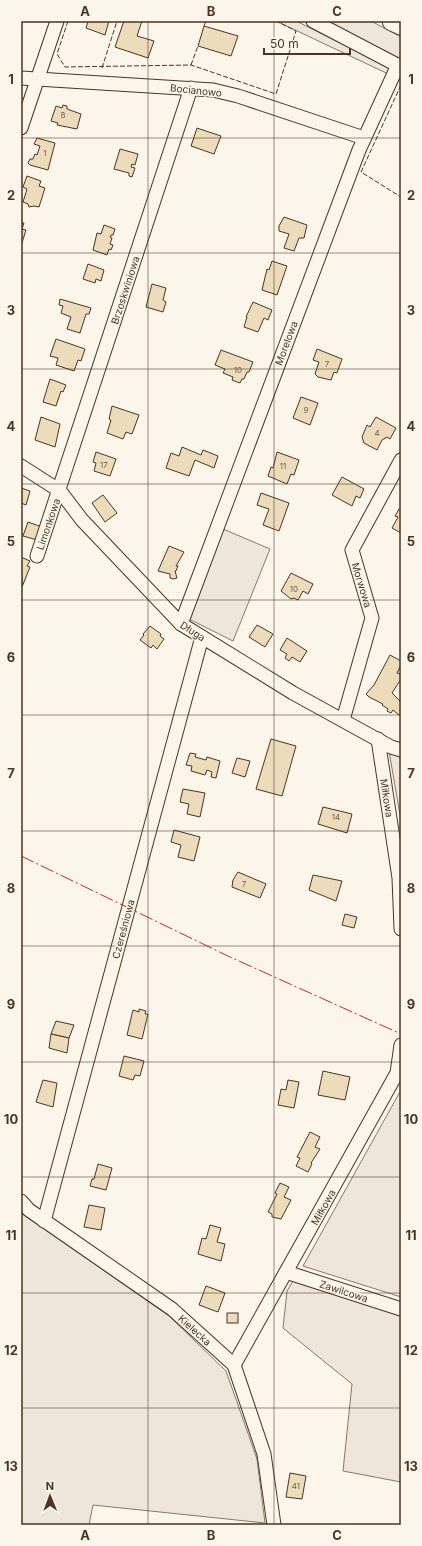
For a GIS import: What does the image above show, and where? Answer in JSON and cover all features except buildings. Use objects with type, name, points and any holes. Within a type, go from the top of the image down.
[{"type":"highway","points":[[392,21],[401,25]]},
{"type":"street","points":[[21,128],[57,21]]},
{"type":"street","points":[[313,21],[400,66]]},
{"type":"street","name":"Morelowa","points":[[181,624],[364,138],[400,66]]},
{"type":"street","name":"Bocianowo","points":[[21,78],[213,90],[238,96],[364,138]]},
{"type":"street","name":"Brzoskwiniowa","points":[[60,491],[190,88]]},
{"type":"street","name":"Morwowa","points":[[343,720],[372,618],[352,550],[401,460]]},
{"type":"street","name":"Długa","points":[[21,466],[60,491],[82,520],[181,624],[293,693],[401,750]]},
{"type":"street","name":"Limonkowa","points":[[37,556],[60,491]]},
{"type":"street","name":"Czereśniowa","points":[[44,1220],[202,637]]},
{"type":"street","name":"Miłkowa","points":[[378,739],[399,878],[401,929]]},
{"type":"street","name":"Miłkowa","points":[[234,1365],[398,1073],[401,1045]]},
{"type":"street","name":"Kielecka","points":[[21,1201],[29,1210],[172,1309],[234,1365],[264,1454],[274,1525]]},
{"type":"street","name":"Zawilcowa","points":[[286,1272],[401,1309]]},
{"type":"shaded area","points":[[276,21],[296,21],[401,73],[401,80]]},
{"type":"shaded area","points":[[324,21],[371,21],[401,37],[401,59]]},
{"type":"shaded area","points":[[223,529],[270,549],[233,641],[189,619]]},
{"type":"shaded area","points":[[389,751],[401,755],[401,821]]},
{"type":"shaded area","points":[[401,1090],[401,1297],[303,1266]]},
{"type":"shaded area","points":[[21,1213],[169,1316],[226,1371],[257,1459],[265,1523],[93,1505],[89,1525],[21,1525]]},
{"type":"shaded area","points":[[293,1281],[401,1315],[401,1482],[343,1471],[352,1384],[283,1328],[287,1291]]},
{"type":"fence","points":[[68,21],[57,54],[65,67],[191,65],[276,94],[296,31],[276,21]]},
{"type":"fence","points":[[102,68],[117,21]]},
{"type":"fence","points":[[204,26],[206,21]]},
{"type":"fence","points":[[191,65],[198,46]]},
{"type":"fence","points":[[401,85],[361,172],[401,197]]},
{"type":"power","points":[[21,856],[230,957],[401,1034]]}]
